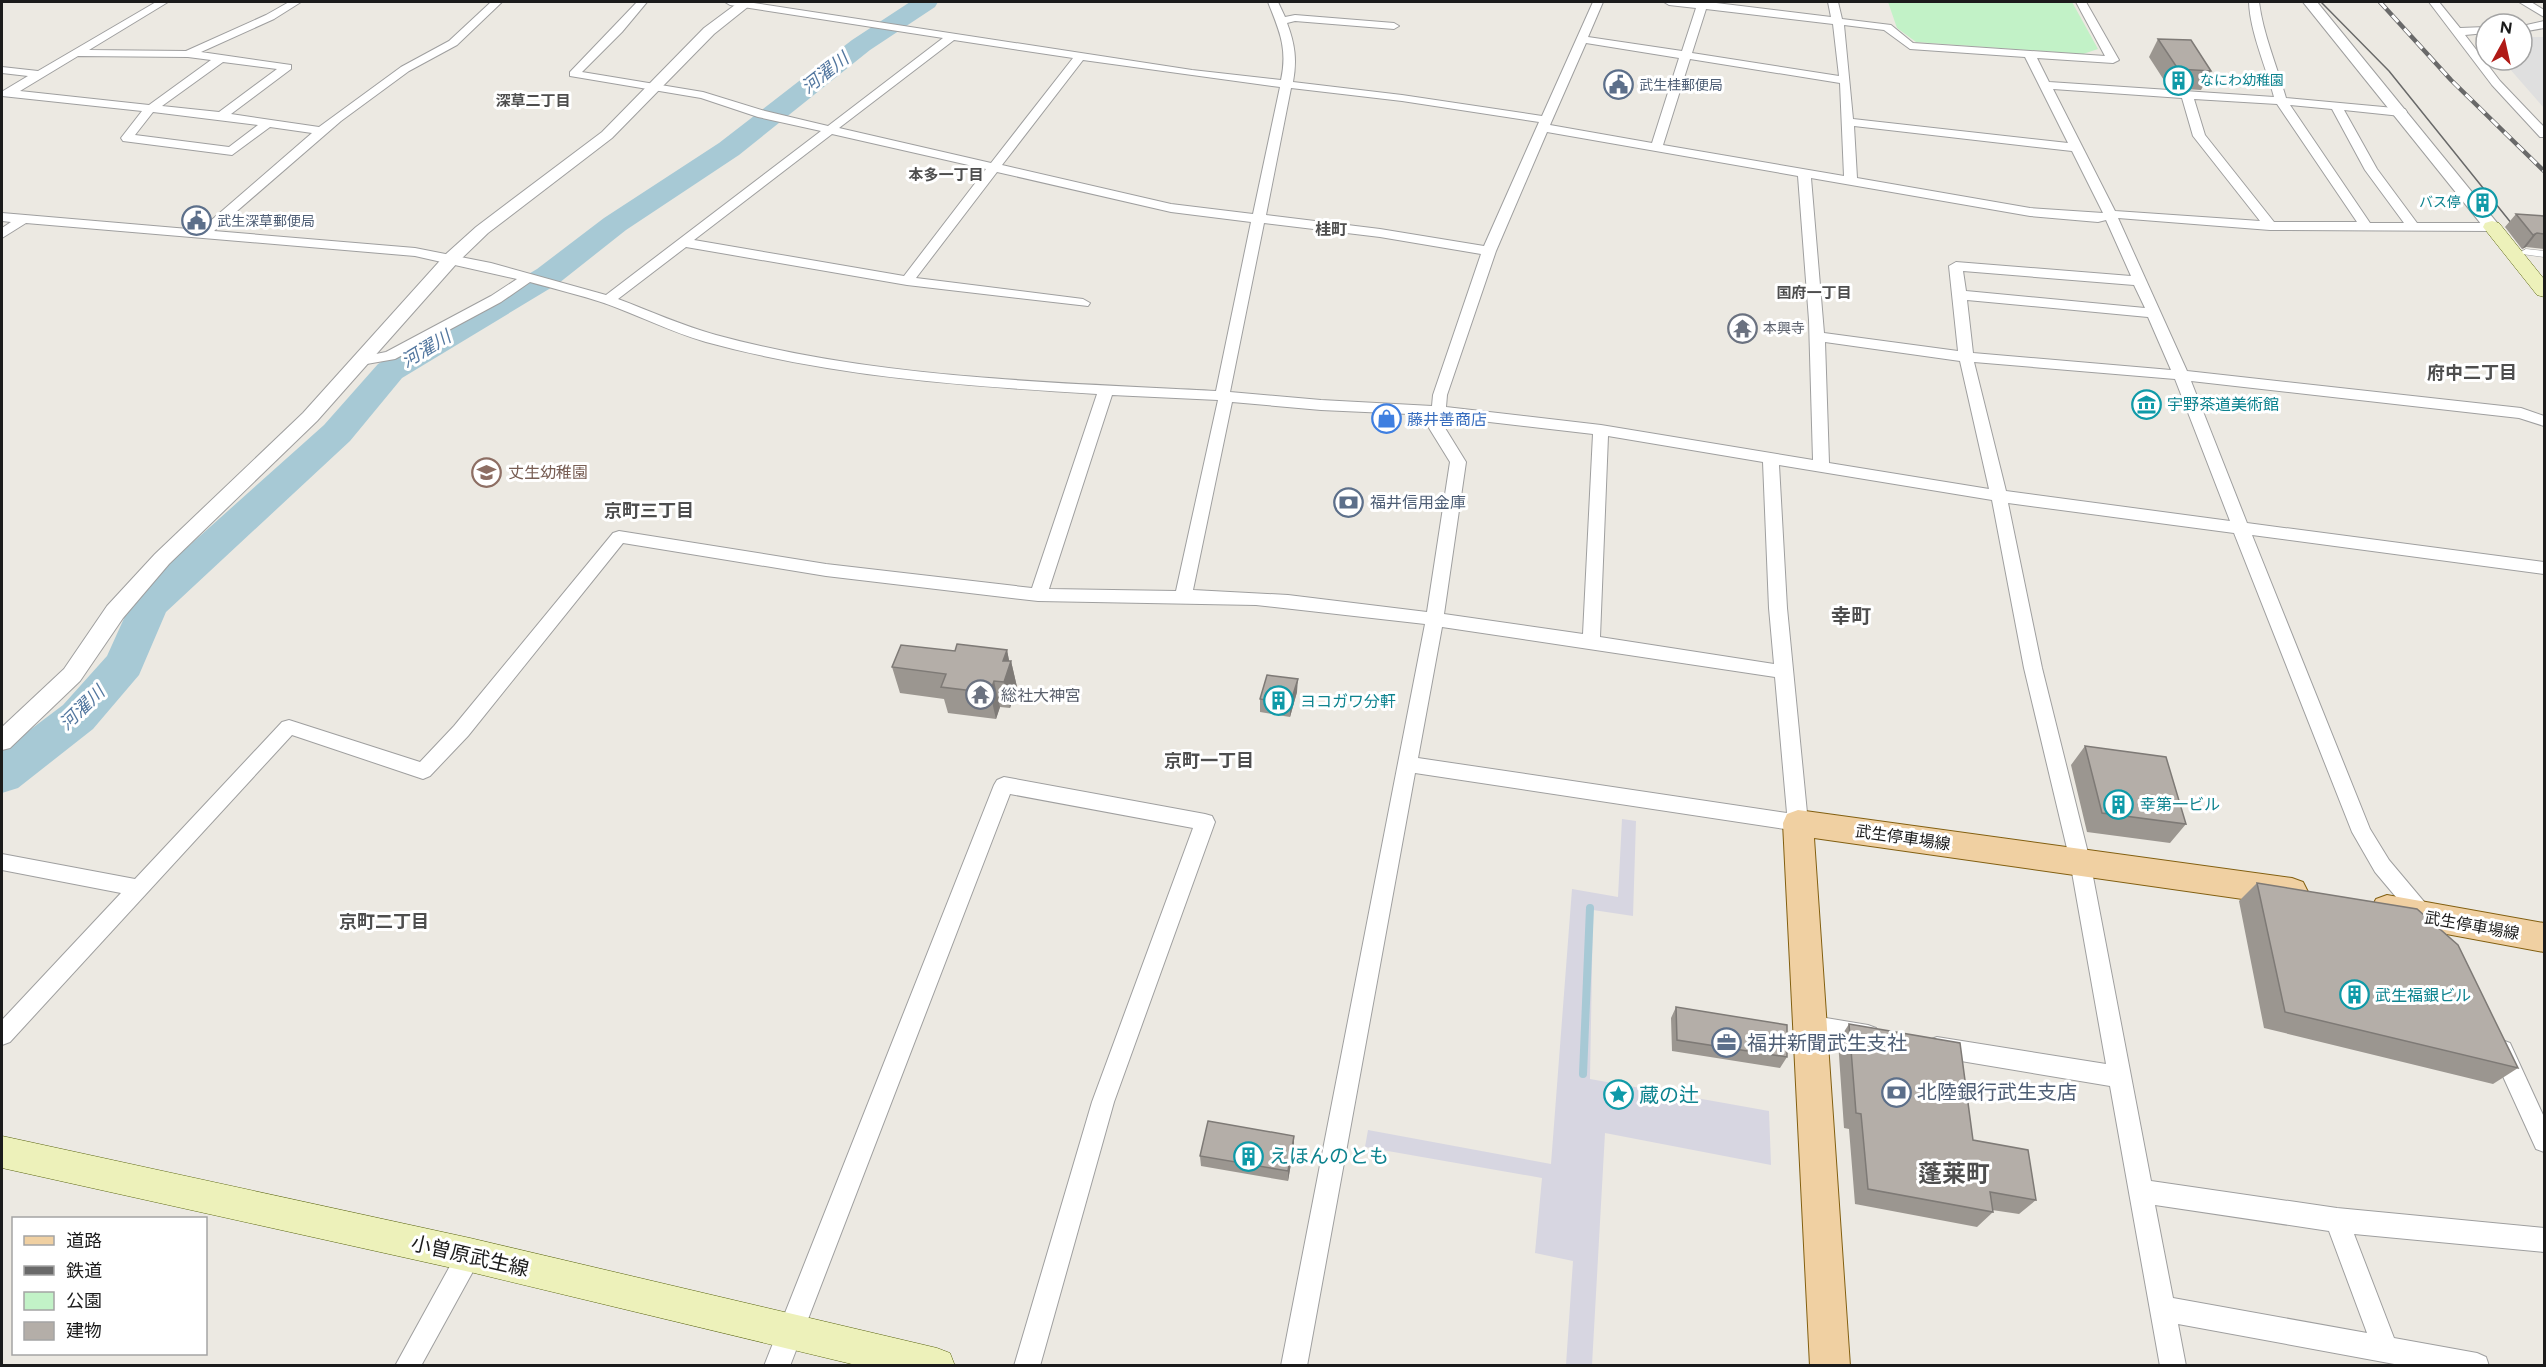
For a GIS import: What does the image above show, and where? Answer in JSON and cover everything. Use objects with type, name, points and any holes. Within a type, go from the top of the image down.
[{"type":"main road","points":[[2492,227],[2544,291]]},
{"type":"main road","points":[[1798,823],[1808,1025],[1830,1365]]},
{"type":"main road","name":"武生停車場線","points":[[1798,823],[2323,897]]},
{"type":"main road","name":"武生停車場線","points":[[2357,903],[2544,938]]},
{"type":"main road","name":"小曽原武生線","points":[[2,1152],[470,1255],[937,1365]]},
{"type":"street","points":[[4,95],[163,2]]},
{"type":"street","points":[[188,54],[270,17],[297,2]]},
{"type":"street","points":[[203,234],[321,131],[405,69],[453,43],[497,2]]},
{"type":"street","points":[[642,2],[574,74],[703,95],[762,114],[1171,208],[1380,233],[1489,251]]},
{"type":"street","points":[[2,741],[72,675],[115,612],[162,559],[226,495],[310,417],[452,258],[482,230],[607,135],[709,31],[741,2],[1080,56],[1286,84],[1546,124],[1656,148],[2030,213],[2098,218],[2110,214],[2270,226],[2492,227]]},
{"type":"street","points":[[1183,597],[1286,84],[1290,49],[1287,35],[1273,2]]},
{"type":"street","points":[[1294,1365],[1435,619],[1458,462],[1437,428],[1440,395],[1458,335],[1489,251],[1598,2]]},
{"type":"street","points":[[1669,2],[1753,7],[1839,22],[1887,27],[1910,46],[2113,60],[2081,2]]},
{"type":"street","points":[[1833,2],[1844,47],[1846,122],[1851,182]]},
{"type":"street","points":[[2254,2],[2255,19],[2270,60],[2281,101],[2366,226]]},
{"type":"street","points":[[2310,2],[2492,227]]},
{"type":"street","points":[[2434,2],[2508,97],[2544,134]]},
{"type":"street","points":[[2524,2],[2544,14]]},
{"type":"street","points":[[1656,148],[1688,56],[1702,4]]},
{"type":"street","points":[[1280,22],[1295,18],[1394,27]]},
{"type":"street","points":[[2456,32],[2474,31]]},
{"type":"street","points":[[608,300],[951,36]]},
{"type":"street","points":[[1580,39],[1845,80]]},
{"type":"street","points":[[73,53],[188,54],[287,67],[221,116]]},
{"type":"street","points":[[2029,54],[2110,214],[2181,375],[2362,832],[2382,866],[2424,916],[2448,940]]},
{"type":"street","points":[[907,281],[1080,56]]},
{"type":"street","points":[[220,59],[149,110],[127,138],[232,151],[268,123]]},
{"type":"street","points":[[2,70],[38,74]]},
{"type":"street","points":[[2044,85],[2281,101],[2401,112]]},
{"type":"street","points":[[4,95],[221,116],[321,131]]},
{"type":"street","points":[[2187,95],[2199,136],[2270,226]]},
{"type":"street","points":[[2336,106],[2371,170],[2413,226]]},
{"type":"street","points":[[1846,122],[2077,148]]},
{"type":"street","points":[[1804,174],[1814,270],[1821,467]]},
{"type":"street","points":[[2,217],[415,252],[452,258],[608,300],[709,338],[772,353],[921,377],[1438,411],[1601,430],[2000,496],[2544,568]]},
{"type":"street","points":[[2,234],[22,220]]},
{"type":"street","points":[[682,242],[907,281],[1083,303]]},
{"type":"street","points":[[2526,252],[2544,254]]},
{"type":"street","points":[[2140,281],[1956,266],[1965,357],[2000,496],[2033,668],[2079,861],[2173,1365]]},
{"type":"street","points":[[361,361],[390,356],[496,298],[527,278]]},
{"type":"street","points":[[1959,296],[2153,313]]},
{"type":"street","points":[[1815,336],[1965,357],[2181,375],[2521,413],[2544,421]]},
{"type":"street","points":[[1038,595],[1106,390]]},
{"type":"street","points":[[1591,643],[1601,430]]},
{"type":"street","points":[[1408,764],[1798,823],[1778,608],[1771,459]]},
{"type":"street","points":[[2,1035],[289,727],[423,771],[461,732],[619,537],[827,571],[1038,595],[1285,601],[1435,619],[1785,672]]},
{"type":"street","points":[[777,1365],[1004,785],[1205,822],[1103,1102],[1027,1365]]},
{"type":"street","points":[[2,862],[138,888]]},
{"type":"street","points":[[1808,1025],[1890,1039]]},
{"type":"street","points":[[2494,1033],[2544,1141]]},
{"type":"street","points":[[1914,1043],[2120,1077]]},
{"type":"street","points":[[2140,1191],[2337,1220],[2544,1240]]},
{"type":"street","points":[[2337,1220],[2385,1349]]},
{"type":"street","points":[[407,1365],[470,1255]]},
{"type":"street","points":[[2163,1309],[2477,1365]]},
{"type":"green space","points":[[1888,2],[2072,2],[2098,49],[2083,54],[1916,42],[1897,28]]},
{"type":"shaded area","points":[[2534,37],[2544,37],[2544,108],[2512,72],[2534,72]]},
{"type":"shaded area","name":"蔵の辻","points":[[1622,819],[1636,821],[1633,916],[1593,910],[1590,1079],[1769,1111],[1771,1165],[1605,1133],[1592,1365],[1566,1365],[1573,1261],[1535,1253],[1542,1178],[1365,1147],[1368,1130],[1551,1164],[1572,889],[1618,897]]},
{"type":"building","points":[[2158,39],[2191,40],[2211,71],[2178,69]]},
{"type":"building","points":[[2516,214],[2544,216],[2544,234],[2533,235]]},
{"type":"building","points":[[957,644],[1007,650],[1003,661],[1011,661],[1004,682],[994,681],[990,693],[941,687],[946,674],[892,667],[901,645],[955,651]]},
{"type":"building","points":[[1267,675],[1298,679],[1290,704],[1260,699]]},
{"type":"building","points":[[2085,746],[2166,757],[2186,824],[2102,813]]},
{"type":"building","name":"武生福銀ビル","points":[[2257,883],[2417,909],[2458,945],[2518,1068],[2285,1012]]},
{"type":"building","points":[[1676,1007],[1787,1025],[1787,1057],[1677,1040]]},
{"type":"building","points":[[1849,1024],[1960,1043],[1973,1140],[2028,1150],[2036,1200],[1990,1192],[1993,1212],[1868,1189],[1861,1114],[1856,1113]]},
{"type":"building","name":"えほんのとも","points":[[1208,1121],[1294,1136],[1288,1171],[1200,1156]]},
{"type":"waterway","name":"河濯川","points":[[2,775],[78,717],[124,664],[149,604],[337,433],[390,371],[548,276],[615,224],[729,149],[861,45],[926,2]]},
{"type":"waterway","points":[[1583,1074],[1590,908]]},
{"type":"tram line","points":[[2321,2],[2389,71],[2512,224]]},
{"type":"railway","points":[[2380,2],[2451,80],[2544,171]]},
{"type":"place","name":"なにわ幼稚園","points":[[2179,80]]},
{"type":"place","name":"武生桂郵便局","points":[[1618,85]]},
{"type":"place","name":"バス停","points":[[2482,202]]},
{"type":"place","name":"武生深草郵便局","points":[[196,221]]},
{"type":"place","name":"本興寺","points":[[1742,328]]},
{"type":"place","name":"宇野茶道美術館","points":[[2146,404]]},
{"type":"place","name":"藤井善商店","points":[[1386,419]]},
{"type":"place","name":"丈生幼稚園","points":[[487,472]]},
{"type":"place","name":"福井信用金庫","points":[[1349,502]]},
{"type":"place","name":"総社大神宮","points":[[980,695]]},
{"type":"place","name":"ヨコガワ分軒","points":[[1279,701]]},
{"type":"place","name":"幸第一ビル","points":[[2119,804]]},
{"type":"place","name":"武生福銀ビル","points":[[2354,995]]},
{"type":"place","name":"福井新聞武生支社","points":[[1726,1043]]},
{"type":"place","name":"北陸銀行武生支店","points":[[1896,1092]]},
{"type":"place","name":"蔵の辻","points":[[1618,1095]]},
{"type":"place","name":"えほんのとも","points":[[1248,1156]]},
{"type":"district","name":"深草二丁目","points":[[533,101]]},
{"type":"district","name":"本多一丁目","points":[[946,175]]},
{"type":"district","name":"桂町","points":[[1331,229]]},
{"type":"district","name":"国府一丁目","points":[[1814,293]]},
{"type":"district","name":"府中二丁目","points":[[2472,373]]},
{"type":"district","name":"京町三丁目","points":[[649,511]]},
{"type":"district","name":"幸町","points":[[1851,616]]},
{"type":"district","name":"京町一丁目","points":[[1209,761]]},
{"type":"district","name":"京町二丁目","points":[[384,922]]},
{"type":"district","name":"蓬莱町","points":[[1954,1174]]}]
